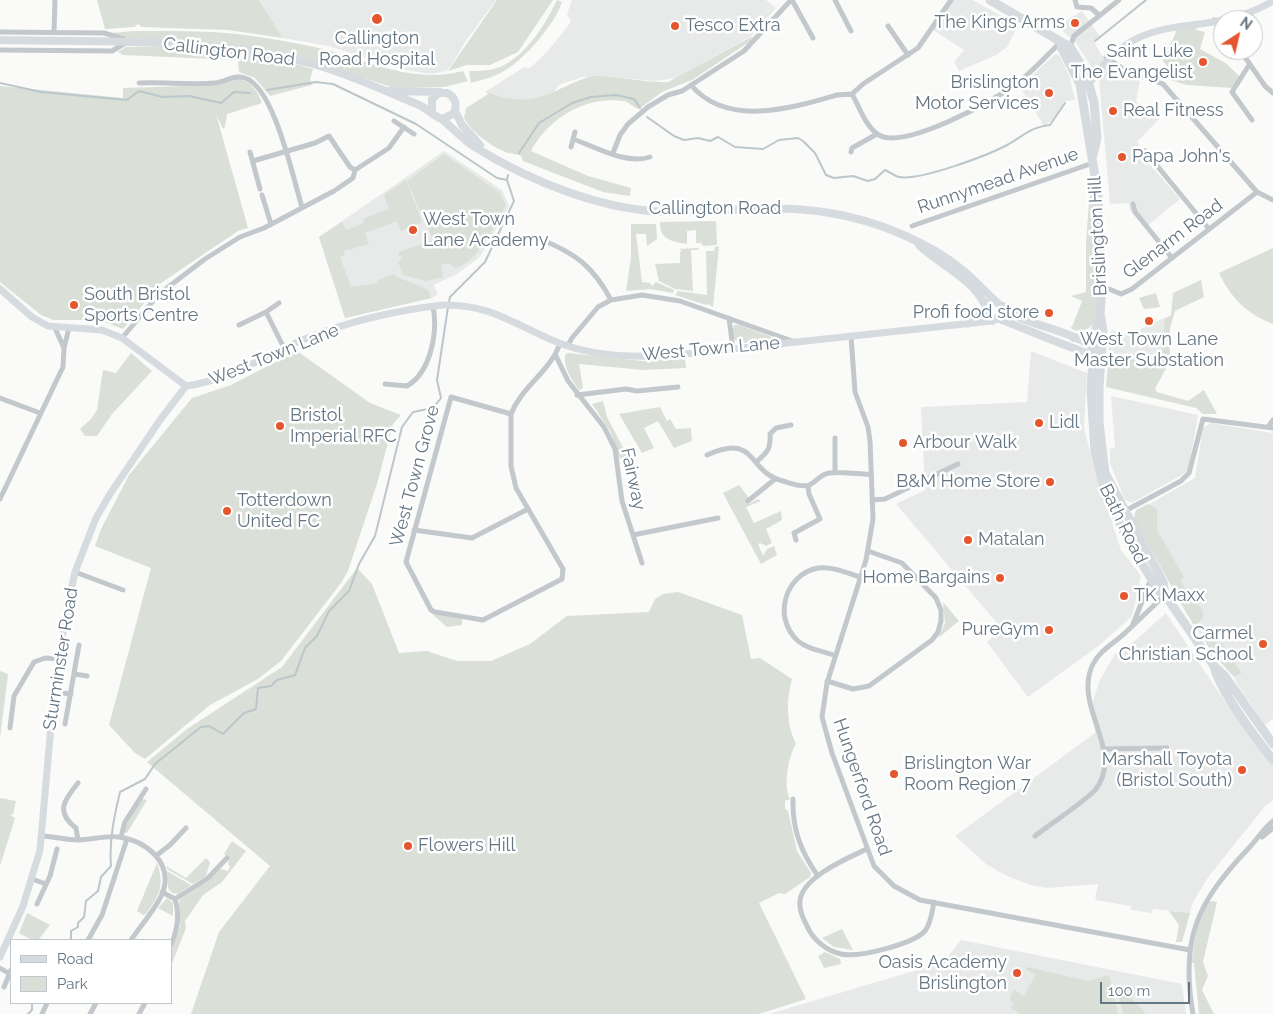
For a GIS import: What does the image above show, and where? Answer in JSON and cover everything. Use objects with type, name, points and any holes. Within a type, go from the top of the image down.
[{"type":"highway","points":[[990,0],[1048,32],[1061,42]]},
{"type":"highway","name":"Brislington Hill","points":[[1061,42],[1070,47],[1081,74],[1084,117],[1093,159],[1102,246],[1102,286],[1100,316],[1096,332],[1096,352]]},
{"type":"highway","name":"Brislington Hill","points":[[1061,42],[1062,49],[1088,84],[1095,112],[1097,138],[1093,159]]},
{"type":"highway","points":[[1084,117],[1089,119],[1095,112]]},
{"type":"highway","name":"Brislington Hill","points":[[1096,352],[1103,331],[1100,316]]},
{"type":"highway","name":"Bath Road","points":[[1096,352],[1099,422],[1105,473],[1124,512],[1163,582],[1165,595]]},
{"type":"highway","name":"Bath Road","points":[[1096,352],[1093,422],[1095,452],[1106,496],[1129,542],[1158,590],[1165,595],[1214,666],[1224,675],[1273,745]]},
{"type":"highway","name":"Bath Road","points":[[1214,666],[1216,676],[1246,724],[1273,760]]},
{"type":"main road","points":[[1257,10],[1272,4]]},
{"type":"main road","points":[[1148,25],[1190,19],[1213,19]]},
{"type":"main road","points":[[1088,84],[1097,67],[1118,44],[1138,28]]},
{"type":"main road","name":"Callington Road","points":[[3,40],[133,41],[281,56],[316,64],[432,112]]},
{"type":"main road","points":[[1081,74],[1097,67]]},
{"type":"main road","name":"Callington Road","points":[[378,89],[397,92],[442,92]]},
{"type":"main road","points":[[442,92],[453,97],[456,106],[455,111],[449,117],[442,119],[432,112],[432,99],[442,92]]},
{"type":"main road","name":"Callington Road","points":[[455,111],[470,135],[491,154]]},
{"type":"main road","name":"Callington Road","points":[[442,119],[474,146],[560,189],[606,204],[674,212],[798,209],[830,212],[863,220],[916,242]]},
{"type":"main road","points":[[916,242],[948,259],[996,301],[1018,317],[1074,338],[1096,352]]},
{"type":"main road","points":[[916,242],[963,278],[979,294],[986,317],[996,320],[1004,311],[1003,306]]},
{"type":"main road","name":"West Town Lane","points":[[0,289],[38,321],[55,328],[102,330],[122,338],[186,386],[211,382],[236,373],[284,348],[345,325],[443,305],[492,311],[560,343],[605,353],[660,356],[996,320],[1096,352]]},
{"type":"main road","points":[[968,324],[990,301],[996,301]]},
{"type":"main road","points":[[1074,338],[1096,332]]},
{"type":"main road","name":"Sturminster Road","points":[[0,957],[20,914],[32,880],[42,836],[54,692],[75,572],[96,518],[110,494],[160,420],[186,386]]},
{"type":"street","points":[[54,0],[54,33]]},
{"type":"street","points":[[613,154],[620,135],[641,113],[668,95],[682,91],[744,51],[792,0],[813,38]]},
{"type":"street","points":[[836,0],[852,32]]},
{"type":"street","points":[[691,85],[699,94],[723,106],[759,111],[796,107],[840,94],[852,94],[863,84],[908,55],[926,37],[951,0]]},
{"type":"street","points":[[1075,0],[1077,7],[1091,8],[1099,15]]},
{"type":"street","points":[[1070,47],[1074,36],[1119,0]]},
{"type":"street","points":[[888,26],[908,55]]},
{"type":"street","points":[[0,32],[104,33],[133,41]]},
{"type":"street","points":[[3,40],[3,50],[112,51],[133,41]]},
{"type":"street","points":[[852,94],[877,134],[884,138],[906,136],[965,116],[1016,84],[1061,42]]},
{"type":"street","points":[[1106,58],[1126,71],[1163,84],[1257,192],[1273,200]]},
{"type":"street","points":[[1246,60],[1265,86],[1273,93]]},
{"type":"street","points":[[1249,66],[1232,92],[1252,120]]},
{"type":"street","points":[[139,83],[217,83],[238,76],[251,80],[260,90],[270,109],[286,152],[302,206]]},
{"type":"street","points":[[394,121],[414,134]]},
{"type":"street","points":[[122,338],[159,294],[169,286],[240,237],[271,224],[302,206],[316,202],[336,190],[353,178],[355,170],[389,148],[404,127]]},
{"type":"street","points":[[571,147],[575,132]]},
{"type":"street","points":[[851,152],[852,148],[877,134]]},
{"type":"street","points":[[253,161],[286,152],[329,136],[350,167],[355,170]]},
{"type":"street","points":[[573,139],[635,160],[650,157]]},
{"type":"street","points":[[1145,151],[1209,229]]},
{"type":"street","points":[[250,152],[260,189]]},
{"type":"street","name":"Runnymead Avenue","points":[[912,226],[1093,159]]},
{"type":"street","name":"Glenarm Road","points":[[1102,286],[1121,294],[1132,289],[1257,192]]},
{"type":"street","points":[[262,195],[271,224]]},
{"type":"street","points":[[1133,204],[1135,212],[1172,258]]},
{"type":"street","points":[[540,239],[576,256],[592,269],[611,300]]},
{"type":"street","name":"West Town Lane","points":[[568,345],[598,308],[611,300],[642,295],[680,301],[796,342]]},
{"type":"street","points":[[239,324],[266,312],[279,303]]},
{"type":"street","points":[[385,384],[407,386],[421,374],[430,354],[435,315],[433,306]]},
{"type":"street","points":[[266,312],[284,348]]},
{"type":"street","points":[[729,318],[733,349]]},
{"type":"street","points":[[55,328],[64,348]]},
{"type":"street","points":[[0,499],[40,413],[64,367],[64,348],[69,328]]},
{"type":"street","name":"Hungerford Road","points":[[851,336],[855,392],[868,427],[872,500],[868,551],[834,655],[823,700],[825,733],[874,866],[894,886],[911,897],[1190,950]]},
{"type":"street","points":[[414,530],[472,538],[528,509],[516,488],[511,466],[511,414],[522,394],[556,356],[560,343]]},
{"type":"street","name":"Fairway","points":[[556,356],[578,395],[604,427],[615,449],[622,501],[642,563]]},
{"type":"street","points":[[578,395],[626,389],[637,391],[678,388]]},
{"type":"street","name":"West Town Grove","points":[[511,414],[451,397],[406,562],[431,610],[483,620],[562,578],[563,569],[528,509]]},
{"type":"street","points":[[0,398],[40,413]]},
{"type":"street","points":[[1124,512],[1180,481],[1190,473],[1203,419],[1271,427],[1273,420]]},
{"type":"street","points":[[756,462],[768,452],[771,445],[770,434],[776,428],[791,425]]},
{"type":"street","points":[[835,438],[835,473]]},
{"type":"street","points":[[707,455],[730,447],[741,449],[763,471],[775,479],[808,486],[822,476],[835,473],[872,474]]},
{"type":"street","points":[[872,500],[885,499],[958,464]]},
{"type":"street","points":[[748,501],[775,479]]},
{"type":"street","points":[[796,540],[794,533],[820,519],[809,494],[808,486]]},
{"type":"street","points":[[633,535],[718,518]]},
{"type":"street","points":[[827,681],[853,689],[869,686],[932,640],[938,632],[941,610],[936,598],[902,563],[868,551]]},
{"type":"street","points":[[834,655],[804,646],[794,638],[785,618],[785,594],[792,583],[802,574],[816,569],[828,568],[860,578]]},
{"type":"street","points":[[75,572],[123,590]]},
{"type":"street","points":[[1133,625],[1151,579]]},
{"type":"street","points":[[1035,836],[1094,790],[1106,770],[1104,749],[1088,691],[1091,668],[1097,658],[1165,595]]},
{"type":"street","points":[[65,724],[79,645]]},
{"type":"street","points":[[10,728],[14,696],[34,662],[45,658],[59,659]]},
{"type":"street","points":[[74,674],[87,676]]},
{"type":"street","points":[[54,692],[71,694]]},
{"type":"street","points":[[1104,749],[1167,748]]},
{"type":"street","points":[[78,783],[65,800],[64,811],[69,823],[76,828],[78,840]]},
{"type":"street","points":[[89,939],[102,915],[124,838],[125,822],[146,789]]},
{"type":"street","points":[[793,799],[792,815],[797,838],[806,860],[818,876]]},
{"type":"street","points":[[1193,1014],[1189,984],[1190,950],[1194,928],[1206,900],[1223,876],[1256,842],[1273,821]]},
{"type":"street","points":[[157,856],[170,846],[186,828]]},
{"type":"street","points":[[1256,842],[1273,828]]},
{"type":"street","points":[[42,836],[78,840],[124,838],[144,845],[157,856],[165,877],[162,892],[132,939]]},
{"type":"street","points":[[37,904],[50,876],[57,849]]},
{"type":"street","points":[[867,849],[847,858],[818,876],[806,885],[802,893],[800,909],[809,930],[829,950],[841,954],[855,955],[914,939],[926,930],[934,902]]},
{"type":"street","points":[[175,899],[208,878],[226,858]]},
{"type":"street","points":[[32,880],[46,884]]},
{"type":"street","points":[[162,892],[175,899]]},
{"type":"street","points":[[172,942],[176,930],[175,899]]},
{"type":"street","points":[[0,968],[10,972],[4,987]]},
{"type":"shaded area","name":"Callington Road Hospital","points":[[259,0],[496,0],[465,42],[451,66],[446,71],[431,74],[406,70],[328,46],[283,38]]},
{"type":"shaded area","points":[[572,0],[766,0],[776,8],[751,36],[676,78],[654,81],[601,76],[583,77],[560,84],[551,96],[528,103],[494,100],[485,92],[524,67],[530,68],[547,52],[571,22],[567,14]]},
{"type":"shaded area","points":[[952,0],[972,0],[1018,25],[1007,47],[996,55],[959,71],[954,62],[964,50],[933,30]]},
{"type":"shaded area","points":[[1082,11],[1100,36],[1094,41],[1106,62],[1121,73],[1140,80],[1136,102],[1144,105],[1160,118],[1137,142],[1140,146],[1138,151],[1180,199],[1145,228],[1130,210],[1129,203],[1110,204],[1099,79],[1076,43],[1057,26]]},
{"type":"shaded area","name":"Brislington Motor Services","points":[[1055,54],[1059,55],[1069,75],[1075,100],[1065,101],[1056,117],[1044,126],[1020,87]]},
{"type":"shaded area","name":"West Town Lane Academy","points":[[444,151],[502,190],[509,206],[480,257],[457,274],[434,285],[438,294],[432,298],[345,318],[319,237]]},
{"type":"shaded area","points":[[1171,315],[1164,363],[1108,352],[1111,330],[1130,334]]},
{"type":"shaded area","points":[[1031,351],[1087,373],[1084,428],[1093,464],[1121,550],[1141,576],[1132,616],[1101,644],[1028,697],[987,642],[1002,629],[896,504],[925,490],[921,407],[1027,402]]},
{"type":"shaded area","points":[[1111,396],[1198,415],[1189,467],[1185,473],[1132,503],[1125,500],[1110,463],[1110,449],[1115,448]]},
{"type":"shaded area","points":[[1211,423],[1273,433],[1273,719],[1265,725],[1237,684],[1234,677],[1242,673],[1225,648],[1214,655],[1185,611],[1137,525],[1134,513],[1195,478],[1203,428]]},
{"type":"shaded area","points":[[1166,613],[1223,699],[1273,763],[1273,800],[1266,805],[1209,876],[1193,902],[1190,913],[1153,909],[1152,913],[1131,910],[1131,906],[1095,900],[1098,884],[1048,888],[1030,885],[1005,875],[986,864],[955,836],[1095,733],[1093,700],[1100,680],[1115,654],[1136,640]]},
{"type":"shaded area","name":"Oasis Academy Brislington","points":[[961,940],[1182,984],[1186,1014],[769,1014],[944,962]]},
{"type":"green space","points":[[97,0],[259,0],[283,38],[228,30],[142,27],[138,24],[134,27],[105,29]]},
{"type":"green space","points":[[497,0],[553,0],[518,52],[490,65],[467,65],[448,71]]},
{"type":"green space","points":[[557,0],[562,2],[558,11],[530,50],[500,73],[471,83],[469,71],[500,67],[526,48],[541,29]]},
{"type":"green space","points":[[1198,24],[1196,30],[1205,32],[1200,49],[1213,56],[1213,60],[1220,60],[1227,64],[1240,77],[1232,88],[1187,85],[1170,80],[1172,73],[1161,58],[1176,32],[1177,26]]},
{"type":"green space","points":[[134,31],[212,32],[259,37],[316,47],[382,67],[414,74],[430,75],[463,71],[468,81],[444,87],[394,88],[329,66],[169,40],[129,38],[111,33]]},
{"type":"green space","points":[[753,37],[749,42],[692,80],[662,92],[639,109],[625,101],[609,100],[581,106],[569,112],[547,129],[531,151],[588,176],[631,188],[630,196],[603,192],[523,161],[521,156],[505,152],[486,141],[471,128],[464,118],[466,108],[490,93],[518,100],[530,99],[541,97],[594,76],[649,82],[668,82]]},
{"type":"green space","points":[[126,47],[196,48],[267,58],[313,69],[310,79],[312,85],[270,96],[255,78],[239,72],[238,60],[123,55],[118,52]]},
{"type":"green space","name":"South Bristol Sports Centre","points":[[236,79],[246,81],[253,86],[262,103],[227,114],[223,129],[216,114],[248,228],[238,231],[161,283],[123,329],[99,320],[53,320],[41,315],[0,282],[0,86],[123,98],[123,88],[218,85]]},
{"type":"green space","points":[[444,154],[499,192],[506,205],[485,242],[472,258],[455,268],[449,263],[441,265],[443,277],[426,281],[403,275],[398,262],[402,259],[401,256],[398,257],[399,252],[433,240],[407,181]]},
{"type":"green space","points":[[1091,175],[1097,228],[1099,276],[1097,314],[1093,324],[1087,329],[1079,331],[1072,329],[1070,326],[1072,327],[1082,301],[1071,296],[1086,292],[1086,243]]},
{"type":"green space","points":[[406,180],[422,222],[401,231],[397,221],[365,233],[369,244],[344,251],[345,255],[340,257],[351,287],[377,283],[377,281],[393,274],[425,288],[429,291],[431,298],[345,318],[319,237],[342,222],[346,230],[364,223],[363,219],[389,209],[384,195]]},
{"type":"green space","points":[[716,221],[717,245],[703,246],[701,243],[696,243],[696,230],[687,231],[687,244],[672,241],[662,233],[660,228],[660,222]]},
{"type":"green space","points":[[631,224],[656,224],[657,239],[647,246],[646,234],[636,234],[642,282],[650,283],[652,286],[656,282],[674,290],[673,293],[650,289],[626,291],[631,258]]},
{"type":"green space","points":[[719,246],[713,307],[675,295],[678,291],[707,295],[706,251],[714,251],[715,247]]},
{"type":"green space","points":[[698,248],[699,250],[691,250],[693,291],[675,289],[659,281],[655,264],[680,263],[680,252],[682,251],[679,249]]},
{"type":"green space","points":[[1273,248],[1273,324],[1255,315],[1241,304],[1229,290],[1219,273]]},
{"type":"green space","points":[[1201,280],[1204,297],[1175,311],[1170,329],[1170,361],[1155,389],[1157,392],[1188,401],[1204,390],[1217,414],[1203,414],[1196,408],[1106,387],[1109,354],[1161,363],[1158,361],[1166,337],[1163,334],[1165,319],[1171,315],[1173,293]]},
{"type":"green space","points":[[1156,293],[1160,307],[1144,309],[1139,298]]},
{"type":"green space","points":[[734,325],[739,325],[780,340],[740,343],[734,339],[732,331]]},
{"type":"green space","points":[[297,351],[370,403],[401,415],[393,424],[377,484],[348,571],[341,583],[281,661],[258,679],[210,705],[145,759],[135,753],[109,725],[151,568],[95,546],[101,529],[129,475],[192,398],[231,385]]},
{"type":"green space","points":[[131,353],[152,371],[112,414],[97,436],[85,436],[80,429],[91,419],[97,410],[103,370],[116,373]]},
{"type":"green space","points":[[568,353],[642,361],[685,359],[686,368],[643,370],[579,364],[583,388],[579,390],[567,369],[565,355]]},
{"type":"green space","points":[[603,401],[607,417],[627,455],[620,459],[610,431],[592,404]]},
{"type":"green space","points":[[660,407],[667,421],[670,419],[676,429],[691,428],[692,441],[674,448],[658,421],[644,428],[654,448],[642,453],[619,414]]},
{"type":"green space","points":[[739,485],[749,498],[746,500],[749,504],[758,499],[761,501],[746,507],[754,523],[781,511],[782,520],[766,529],[772,543],[766,546],[758,544],[763,556],[767,549],[774,546],[777,555],[761,564],[723,493]]},
{"type":"green space","points":[[1148,504],[1157,509],[1157,530],[1184,577],[1180,580],[1193,603],[1197,601],[1203,612],[1203,618],[1197,624],[1193,624],[1134,519],[1136,510]]},
{"type":"green space","points":[[357,568],[372,584],[399,653],[427,651],[457,661],[491,661],[530,644],[567,616],[649,612],[655,599],[663,594],[678,592],[742,615],[751,659],[760,658],[792,679],[788,712],[790,728],[796,744],[787,771],[787,787],[790,799],[785,801],[785,809],[788,811],[797,851],[811,873],[810,877],[785,894],[779,893],[759,903],[806,999],[759,1014],[191,1014],[219,932],[270,866],[147,762],[187,729],[282,667]]},
{"type":"green space","points":[[943,602],[959,621],[938,638],[945,623]]},
{"type":"green space","points":[[432,614],[462,619],[462,625],[447,627]]},
{"type":"green space","points":[[1206,627],[1212,628],[1209,630],[1218,645],[1222,643],[1224,647],[1213,654],[1202,636]]},
{"type":"green space","points":[[1225,648],[1242,673],[1234,677],[1214,655]]},
{"type":"green space","points":[[0,671],[8,674],[0,738]]},
{"type":"green space","points":[[0,798],[16,801],[13,814],[10,815],[15,818],[0,866]]},
{"type":"green space","points":[[142,799],[147,800],[127,833],[124,832],[131,815]]},
{"type":"green space","points":[[232,841],[246,851],[222,882],[203,895],[185,921],[186,928],[172,963],[172,949],[180,926],[179,900],[221,869],[228,871],[230,867],[228,864],[229,859],[224,854]]},
{"type":"green space","points":[[206,858],[210,862],[206,876],[193,884],[167,869],[166,866],[186,878]]},
{"type":"green space","points":[[157,863],[160,878],[159,890],[151,908],[143,915],[137,911]]},
{"type":"green space","points":[[167,871],[191,885],[178,894],[171,892],[168,886]]},
{"type":"green space","points":[[167,898],[173,903],[173,916],[158,908]]},
{"type":"green space","points":[[1211,901],[1217,902],[1203,962],[1208,976],[1202,990],[1214,1014],[1199,1014],[1194,963],[1192,963],[1200,920],[1206,905]]},
{"type":"green space","points":[[1169,911],[1190,913],[1182,942],[1176,942],[1179,925]]},
{"type":"green space","points":[[27,913],[50,925],[39,939],[30,939],[19,933]]},
{"type":"green space","points":[[842,929],[853,950],[834,947],[822,938]]},
{"type":"green space","points":[[825,952],[840,959],[841,964],[824,968],[818,956]]},
{"type":"green space","points":[[1027,967],[1088,981],[1109,975],[1118,1014],[1020,1014],[1011,1008],[1014,1002],[1011,1001],[1010,997],[1014,990],[1024,996],[1036,974],[1026,970]]},
{"type":"green space","points":[[1120,986],[1146,1014],[1123,1014],[1118,989]]},
{"type":"waterway","points":[[1095,41],[1146,0]]},
{"type":"waterway","points":[[267,90],[316,82],[333,84],[416,124],[497,178],[507,180]]},
{"type":"waterway","points":[[0,83],[41,92],[127,100],[139,91],[163,97],[189,96],[221,103],[234,92],[250,93]]},
{"type":"waterway","points":[[519,153],[539,123],[572,103],[591,97],[616,95],[634,99],[640,108]]},
{"type":"waterway","points":[[647,117],[674,136],[684,140],[698,138],[710,141],[718,137],[735,147],[763,149],[779,140],[798,138],[815,153],[826,175],[834,178],[853,176],[868,181],[875,179],[885,170],[899,177],[922,175],[986,154],[1009,144],[1032,130],[1050,125],[1065,103]]},
{"type":"waterway","points":[[449,302],[450,297],[485,262],[514,201],[507,180],[508,175]]},
{"type":"waterway","points":[[71,939],[71,931],[78,927],[78,923],[84,917],[86,901],[98,891],[101,877],[111,866],[112,829],[120,792],[145,779],[155,764],[201,727],[209,726],[223,734],[244,713],[256,709],[258,688],[271,686],[277,680],[295,675],[305,648],[317,636],[329,611],[349,591],[359,564],[375,536],[402,427],[413,412],[433,408],[441,398],[437,380],[448,307]]},
{"type":"waterway","points":[[28,1014],[32,1010],[32,1004]]},
{"type":"place","name":"Callington Road Hospital","points":[[377,19]]},
{"type":"place","name":"The Kings Arms","points":[[1075,23]]},
{"type":"place","name":"Tesco Extra","points":[[675,26]]},
{"type":"place","name":"Saint Luke The Evangelist","points":[[1203,62]]},
{"type":"place","name":"Brislington Motor Services","points":[[1049,93]]},
{"type":"place","name":"Real Fitness","points":[[1113,111]]},
{"type":"place","name":"Papa John's","points":[[1122,157]]},
{"type":"place","name":"West Town Lane Academy","points":[[413,230]]},
{"type":"place","name":"South Bristol Sports Centre","points":[[74,305]]},
{"type":"place","name":"Profi food store","points":[[1049,313]]},
{"type":"place","name":"West Town Lane Master Substation","points":[[1149,321]]},
{"type":"place","name":"Lidl","points":[[1039,423]]},
{"type":"place","name":"Bristol Imperial RFC","points":[[280,426]]},
{"type":"place","name":"Arbour Walk","points":[[903,443]]},
{"type":"place","name":"B&M Home Store","points":[[1050,482]]},
{"type":"place","name":"Totterdown United FC","points":[[227,511]]},
{"type":"place","name":"Matalan","points":[[968,540]]},
{"type":"place","name":"Home Bargains","points":[[1000,578]]},
{"type":"place","name":"TK Maxx","points":[[1124,596]]},
{"type":"place","name":"PureGym","points":[[1049,630]]},
{"type":"place","name":"Carmel Christian School","points":[[1263,644]]},
{"type":"place","name":"Marshall Toyota (Bristol South)","points":[[1242,770]]},
{"type":"place","name":"Brislington War Room Region 7","points":[[894,774]]},
{"type":"place","name":"Flowers Hill","points":[[408,846]]},
{"type":"place","name":"Oasis Academy Brislington","points":[[1017,973]]}]
